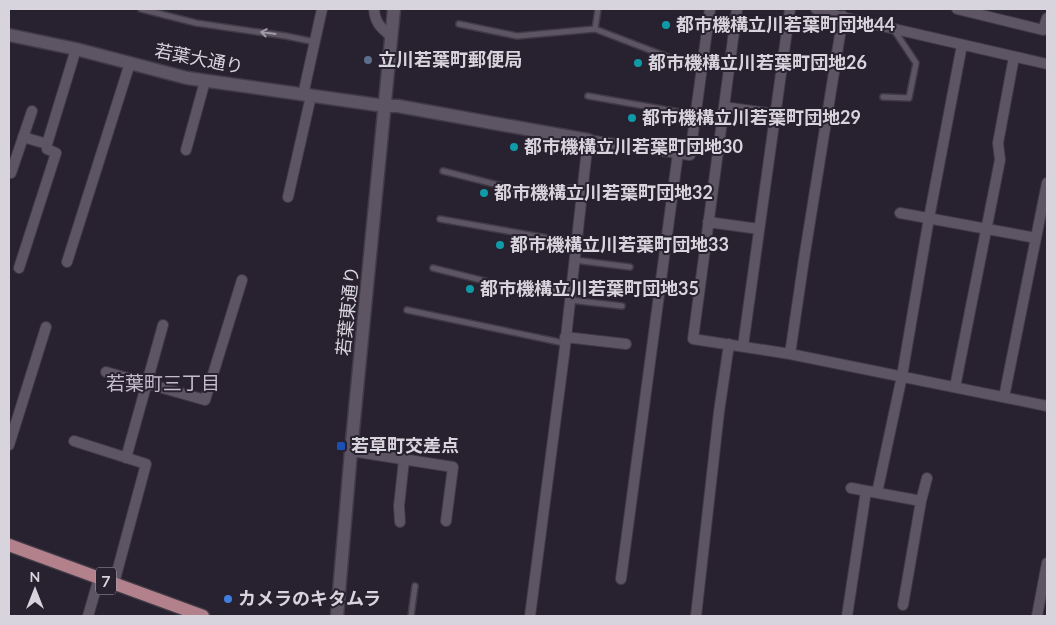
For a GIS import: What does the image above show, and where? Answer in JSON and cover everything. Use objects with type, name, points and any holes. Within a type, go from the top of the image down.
[{"type":"main road","name":"7","points":[[9,545],[114,583],[184,613],[203,616]]},
{"type":"street","points":[[288,196],[322,9]]},
{"type":"street","points":[[374,9],[374,19],[391,36]]},
{"type":"street","name":"若葉東通り","points":[[337,616],[394,9]]},
{"type":"street","points":[[530,616],[588,140],[690,155],[697,115],[710,9]]},
{"type":"street","points":[[737,9],[693,339],[790,354],[1047,406]]},
{"type":"street","points":[[743,346],[790,9]]},
{"type":"street","points":[[816,9],[821,12],[1047,64]]},
{"type":"street","points":[[957,9],[984,12],[1043,30],[1047,18]]},
{"type":"street","points":[[790,354],[843,16]]},
{"type":"street","name":"若葉大通り","points":[[9,35],[187,78],[385,106],[398,106],[588,140]]},
{"type":"street","points":[[847,616],[872,492],[902,376],[929,218],[962,45]]},
{"type":"street","points":[[19,268],[56,153],[47,150],[47,144],[76,50]]},
{"type":"street","points":[[955,387],[1000,160],[998,143],[1014,57]]},
{"type":"street","points":[[67,262],[130,63]]},
{"type":"street","points":[[186,150],[205,80]]},
{"type":"street","points":[[724,107],[775,114]]},
{"type":"street","points":[[11,174],[32,112]]},
{"type":"street","points":[[23,137],[47,144]]},
{"type":"street","points":[[621,579],[678,153]]},
{"type":"street","points":[[1004,397],[1047,183]]},
{"type":"street","points":[[900,213],[1036,238]]},
{"type":"street","points":[[708,222],[759,229]]},
{"type":"street","points":[[106,372],[205,400],[242,280]]},
{"type":"street","points":[[126,458],[163,325]]},
{"type":"street","points":[[9,445],[46,328]]},
{"type":"street","points":[[565,340],[626,344]]},
{"type":"street","points":[[696,616],[729,344]]},
{"type":"street","points":[[74,441],[146,464],[114,583]]},
{"type":"street","points":[[351,451],[452,467],[446,521]]},
{"type":"street","points":[[400,522],[399,506],[404,460]]},
{"type":"street","points":[[903,605],[921,501],[927,478]]},
{"type":"street","points":[[851,488],[921,501]]},
{"type":"street","points":[[1037,616],[1047,563]]},
{"type":"street","points":[[88,616],[99,578]]},
{"type":"lane","points":[[141,9],[196,23],[286,36],[316,43]]},
{"type":"lane","points":[[596,29],[598,9]]},
{"type":"lane","points":[[460,24],[517,36],[596,29],[702,70]]},
{"type":"lane","points":[[883,97],[909,98],[916,63],[893,28]]},
{"type":"lane","points":[[588,96],[697,115]]},
{"type":"lane","points":[[443,171],[518,190],[583,188]]},
{"type":"lane","points":[[440,219],[576,243]]},
{"type":"lane","points":[[574,260],[630,267]]},
{"type":"lane","points":[[433,268],[513,288],[622,306]]},
{"type":"lane","points":[[408,310],[565,340]]},
{"type":"lane","points":[[410,616],[415,586]]},
{"type":"place","name":"都市機構立川若葉町団地44","points":[[666,25]]},
{"type":"place","name":"立川若葉町郵便局","points":[[368,60]]},
{"type":"place","name":"都市機構立川若葉町団地26","points":[[638,63]]},
{"type":"place","name":"都市機構立川若葉町団地29","points":[[632,118]]},
{"type":"place","name":"都市機構立川若葉町団地30","points":[[514,147]]},
{"type":"place","name":"都市機構立川若葉町団地32","points":[[484,193]]},
{"type":"place","name":"都市機構立川若葉町団地33","points":[[500,245]]},
{"type":"place","name":"都市機構立川若葉町団地35","points":[[470,289]]},
{"type":"place","name":"若草町交差点","points":[[341,446]]},
{"type":"place","name":"カメラのキタムラ","points":[[228,599]]},
{"type":"district","name":"若葉町三丁目","points":[[163,383]]}]
